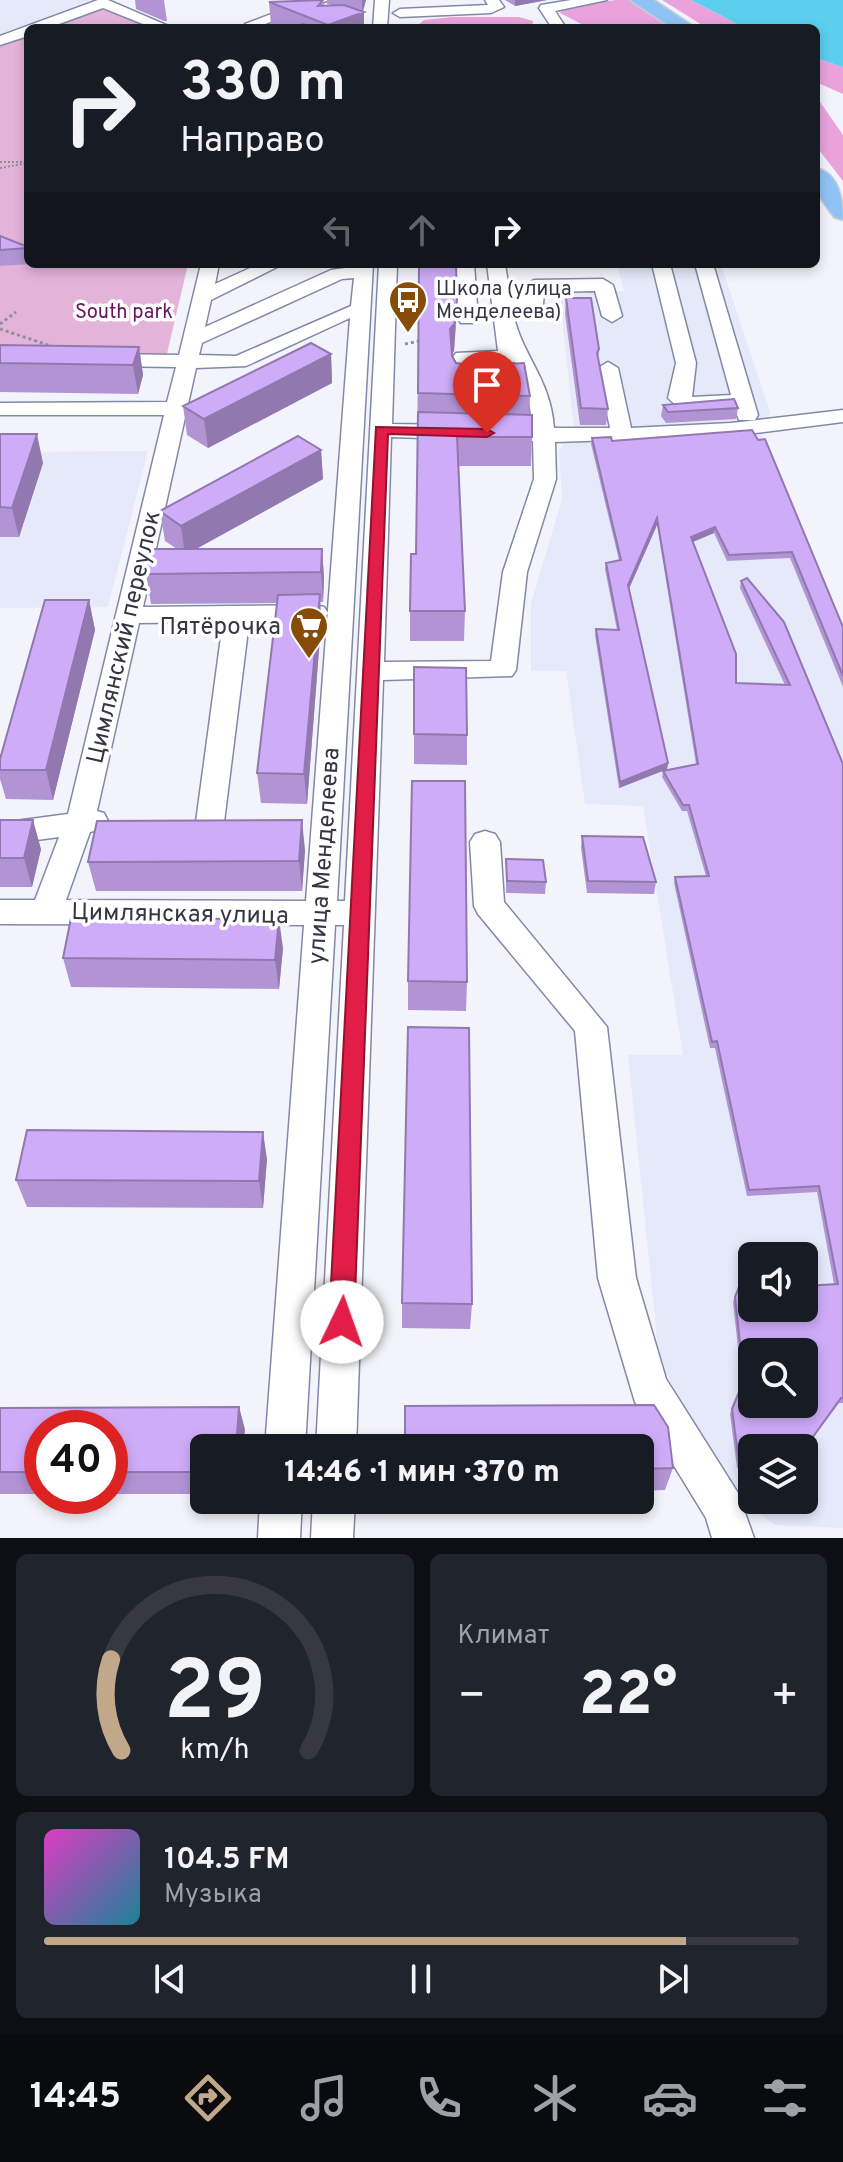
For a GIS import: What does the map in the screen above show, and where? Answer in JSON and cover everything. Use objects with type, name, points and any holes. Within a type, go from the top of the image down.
[{"type":"highway","points":[[640,0],[674,24]]},
{"type":"highway","points":[[820,180],[843,212]]},
{"type":"street","points":[[252,21],[322,0]]},
{"type":"street","points":[[380,24],[382,0]]},
{"type":"street","points":[[399,14],[491,9],[497,7],[492,0]]},
{"type":"street","points":[[556,24],[546,8],[600,0]]},
{"type":"street","points":[[46,24],[107,1],[157,24]]},
{"type":"street","points":[[0,41],[24,32]]},
{"type":"street","name":"Цимлянский переулок","points":[[48,911],[56,878],[81,820],[127,615],[147,537],[184,418],[192,350],[209,268]]},
{"type":"street","points":[[203,297],[265,268]]},
{"type":"street","points":[[192,350],[338,274],[364,268]]},
{"type":"street","name":"улица Менделеева","points":[[286,1434],[319,914],[312,823],[340,613],[361,311],[372,268]]},
{"type":"street","name":"улица Менделеева","points":[[337,1434],[381,430],[372,268]]},
{"type":"street","points":[[465,268],[468,319]]},
{"type":"street","points":[[496,268],[508,347],[504,384],[465,384],[463,357],[508,347]]},
{"type":"street","points":[[663,268],[710,366],[743,400],[751,427]]},
{"type":"street","points":[[704,268],[710,366]]},
{"type":"street","points":[[503,302],[536,300],[534,286],[603,285],[612,316]]},
{"type":"street","points":[[239,362],[348,312],[361,311]]},
{"type":"street","points":[[370,671],[503,670],[515,572],[545,479],[544,435],[535,375],[508,347]]},
{"type":"street","points":[[91,360],[192,350],[239,362],[291,362]]},
{"type":"street","points":[[710,366],[678,391],[679,398],[688,404],[743,400]]},
{"type":"street","points":[[608,368],[622,435]]},
{"type":"street","points":[[0,409],[184,418]]},
{"type":"street","points":[[381,430],[622,435],[799,424],[843,416]]},
{"type":"street","points":[[147,537],[173,522]]},
{"type":"street","points":[[127,615],[340,613]]},
{"type":"street","points":[[237,614],[196,822],[240,823]]},
{"type":"street","points":[[0,834],[81,820],[124,821]]},
{"type":"street","points":[[485,842],[489,906],[591,1027],[617,1278],[649,1388],[723,1508],[733,1538]]},
{"type":"street","name":"Цимлянская улица","points":[[0,912],[359,913]]},
{"type":"street","points":[[279,1538],[280,1514]]},
{"type":"street","points":[[332,1538],[333,1514]]},
{"type":"path","points":[[0,162],[24,162]]},
{"type":"path","points":[[0,168],[24,163]]},
{"type":"path","points":[[16,312],[0,326],[91,360]]},
{"type":"path","points":[[402,344],[454,333],[468,319]]},
{"type":"shaded area","points":[[0,0],[96,0],[32,24],[24,24],[24,27],[0,36]]},
{"type":"shaded area","points":[[630,0],[666,24],[581,24],[560,13],[565,7]]},
{"type":"shaded area","points":[[662,0],[691,0],[737,24],[701,24]]},
{"type":"shaded area","points":[[519,17],[533,21],[533,24],[419,24],[424,20]]},
{"type":"shaded area","points":[[820,59],[843,67],[843,94],[820,84]]},
{"type":"shaded area","points":[[820,102],[843,135],[843,181],[820,151]]},
{"type":"shaded area","points":[[618,268],[722,268],[770,412],[762,435],[843,632],[843,1528],[775,1525],[760,1514],[818,1514],[818,1434],[738,1434],[738,1498],[727,1490],[659,1359],[628,1055],[683,1055],[643,806],[585,804],[566,671],[531,671],[531,603],[562,499],[559,450],[574,430],[559,291],[624,291]]},
{"type":"shaded area","points":[[148,451],[108,607],[0,608],[0,452]]},
{"type":"green space","name":"South park","points":[[86,4],[144,24],[32,24]]},
{"type":"green space","name":"South park","points":[[24,27],[24,268],[187,268],[166,358],[0,356],[0,36]]},
{"type":"water","points":[[691,0],[843,0],[843,67],[820,59],[820,24],[737,24]]},
{"type":"building","points":[[323,0],[318,6],[344,5],[364,12],[325,24],[269,2]]},
{"type":"building","points":[[0,236],[24,245],[24,248],[0,250]]},
{"type":"building","points":[[419,268],[456,268],[455,323],[450,329],[452,356],[456,363],[479,366],[524,363],[530,396],[418,393]]},
{"type":"building","points":[[566,298],[591,298],[608,409],[581,408]]},
{"type":"building","points":[[311,343],[331,354],[204,419],[183,406]]},
{"type":"building","points":[[0,345],[139,347],[133,365],[0,363]]},
{"type":"building","points":[[734,399],[738,408],[668,412],[663,405]]},
{"type":"building","points":[[418,412],[532,415],[532,437],[457,437],[465,611],[410,611],[411,554],[416,554]]},
{"type":"building","points":[[752,430],[758,440],[765,439],[843,627],[843,676],[792,552],[729,555],[715,527],[691,537],[736,654],[736,683],[790,685],[741,581],[747,578],[784,622],[843,764],[843,1398],[815,1434],[738,1434],[738,1455],[732,1409],[738,1394],[738,1418],[818,1418],[818,1338],[739,1338],[735,1297],[738,1289],[738,1322],[818,1322],[818,1285],[838,1284],[819,1186],[749,1190],[717,1041],[712,1042],[675,877],[709,876],[689,805],[683,805],[663,771],[698,764],[657,518],[628,585],[668,763],[620,782],[596,629],[619,630],[606,563],[621,560],[592,438],[611,437],[612,441]]},
{"type":"building","points":[[0,434],[37,434],[12,508],[0,507]]},
{"type":"building","points":[[298,436],[321,450],[181,526],[160,511]]},
{"type":"building","points":[[151,549],[322,549],[321,572],[146,574]]},
{"type":"building","points":[[320,594],[304,774],[257,773],[278,595]]},
{"type":"building","points":[[45,600],[89,600],[46,770],[0,770],[0,759]]},
{"type":"building","points":[[414,667],[466,668],[467,735],[414,734]]},
{"type":"building","points":[[412,781],[465,781],[467,982],[408,981]]},
{"type":"building","points":[[0,820],[33,820],[24,858],[0,858]]},
{"type":"building","points":[[302,820],[299,861],[88,862],[97,821]]},
{"type":"building","points":[[582,836],[643,837],[656,882],[588,881]]},
{"type":"building","points":[[506,859],[543,860],[546,882],[507,881]]},
{"type":"building","points":[[71,918],[279,919],[275,960],[63,958]]},
{"type":"building","points":[[408,1027],[469,1028],[472,1304],[402,1303]]},
{"type":"building","points":[[27,1130],[263,1132],[259,1181],[16,1180]]},
{"type":"building","points":[[654,1405],[668,1427],[673,1468],[654,1469],[654,1434],[405,1434],[405,1406]]},
{"type":"building","points":[[239,1407],[237,1434],[190,1434],[190,1472],[128,1472],[128,1410],[24,1410],[24,1472],[0,1472],[0,1408]]},
{"type":"place","name":"Школа (улица Менделеева)","points":[[408,334]]},
{"type":"place","name":"Пятёрочка","points":[[309,660]]},
{"type":"route","points":[[342,1322],[381,430],[487,433]]}]
